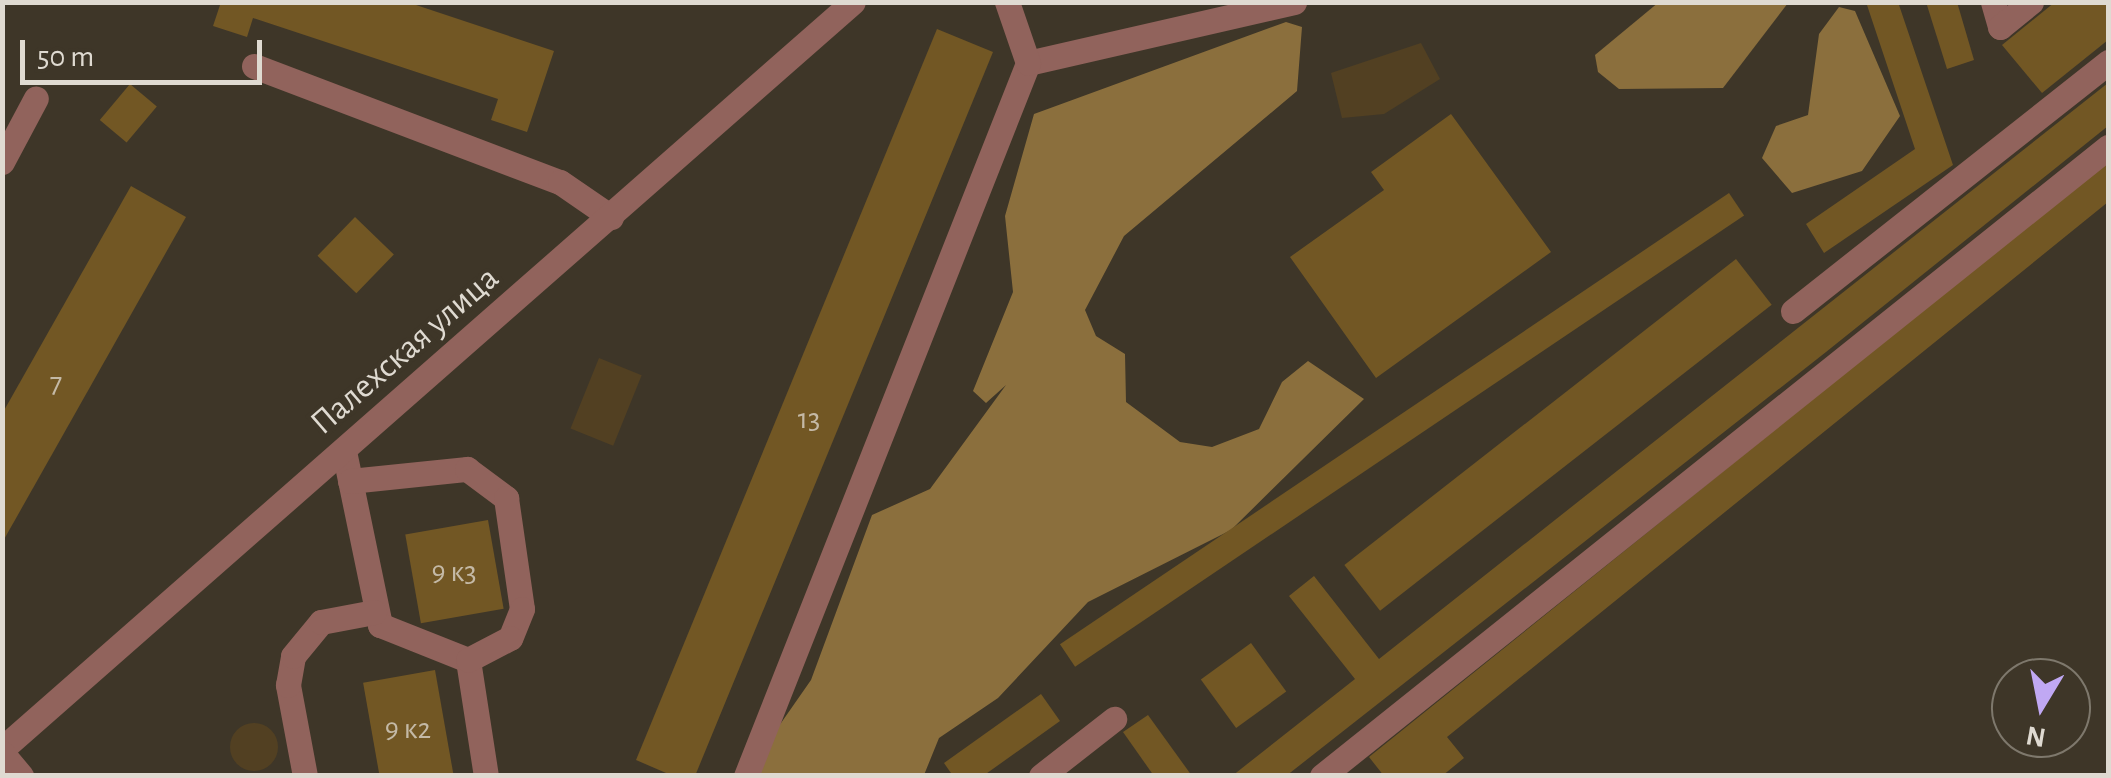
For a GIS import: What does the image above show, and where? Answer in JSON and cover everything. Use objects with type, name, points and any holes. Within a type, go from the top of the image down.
[{"type":"street","name":"Палехская улица","points":[[2,752],[853,2]]},
{"type":"street","points":[[746,776],[1028,63],[1007,2]]},
{"type":"street","points":[[1028,63],[1294,2]]},
{"type":"street","points":[[1993,2],[2000,27],[2031,2]]},
{"type":"street","points":[[1793,310],[2108,62]]},
{"type":"street","points":[[254,66],[560,182],[610,217]]},
{"type":"street","points":[[2,162],[36,98]]},
{"type":"street","points":[[1322,776],[1353,766],[2108,147]]},
{"type":"street","points":[[344,451],[374,612],[402,639],[468,660],[510,638],[522,609],[506,498],[468,470],[350,480]]},
{"type":"street","points":[[305,776],[288,685],[293,656],[321,622],[374,612]]},
{"type":"street","points":[[468,660],[486,776]]},
{"type":"street","points":[[1041,776],[1114,719]]},
{"type":"street","points":[[2,752],[21,776]]},
{"type":"shaded area","points":[[1659,2],[1788,3],[1723,88],[1619,89],[1598,72],[1595,55]]},
{"type":"shaded area","points":[[1839,7],[1855,11],[1900,116],[1862,171],[1792,193],[1762,158],[1776,126],[1808,115],[1819,34]]},
{"type":"shaded area","points":[[1286,22],[1302,27],[1297,91],[1124,236],[1085,310],[1096,336],[1125,354],[1126,402],[1180,442],[1212,447],[1259,429],[1282,382],[1308,361],[1364,399],[1231,530],[1088,602],[998,698],[939,738],[924,775],[744,776],[811,680],[872,515],[930,489],[1006,385],[986,403],[973,391],[1013,292],[1005,216],[1034,114]]},
{"type":"shaded area","points":[[1421,43],[1440,79],[1384,114],[1342,118],[1331,73]]},
{"type":"shaded area","points":[[599,358],[642,375],[613,446],[571,428]]},
{"type":"shaded area","points":[[254,723],[271,730],[278,747],[271,764],[254,771],[237,764],[230,747],[237,730]]},
{"type":"building","points":[[221,2],[407,2],[554,51],[527,132],[491,120],[498,99],[253,18],[247,37],[213,26]]},
{"type":"building","points":[[1866,2],[1898,2],[1953,165],[1824,253],[1806,224],[1915,149]]},
{"type":"building","points":[[1926,2],[1957,2],[1974,60],[1947,69]]},
{"type":"building","points":[[2055,2],[2108,2],[2108,40],[2042,93],[2002,45]]},
{"type":"building","points":[[937,29],[993,52],[695,776],[673,776],[636,760]]},
{"type":"building","points":[[2108,83],[2108,126],[1826,352],[1286,776],[1232,776],[1355,679],[1289,596],[1314,576],[1379,659]]},
{"type":"building","points":[[130,84],[157,106],[127,143],[100,120]]},
{"type":"building","points":[[1451,114],[1551,252],[1376,378],[1290,257],[1384,190],[1371,172]]},
{"type":"building","points":[[2108,161],[2108,202],[1447,737],[1464,758],[1442,776],[1384,776],[1369,757]]},
{"type":"building","points":[[131,186],[186,217],[2,543],[2,414]]},
{"type":"building","points":[[1729,193],[1744,215],[1075,667],[1060,644]]},
{"type":"building","points":[[355,217],[394,255],[356,293],[317,256]]},
{"type":"building","points":[[1736,259],[1772,305],[1380,611],[1344,565]]},
{"type":"building","points":[[488,520],[504,609],[421,623],[405,535]]},
{"type":"building","points":[[1251,643],[1286,692],[1236,728],[1201,679]]},
{"type":"building","points":[[435,670],[454,776],[380,776],[363,683]]},
{"type":"building","points":[[1041,694],[1060,721],[983,776],[953,776],[944,763]]},
{"type":"building","points":[[1148,715],[1192,776],[1154,776],[1123,732]]}]
